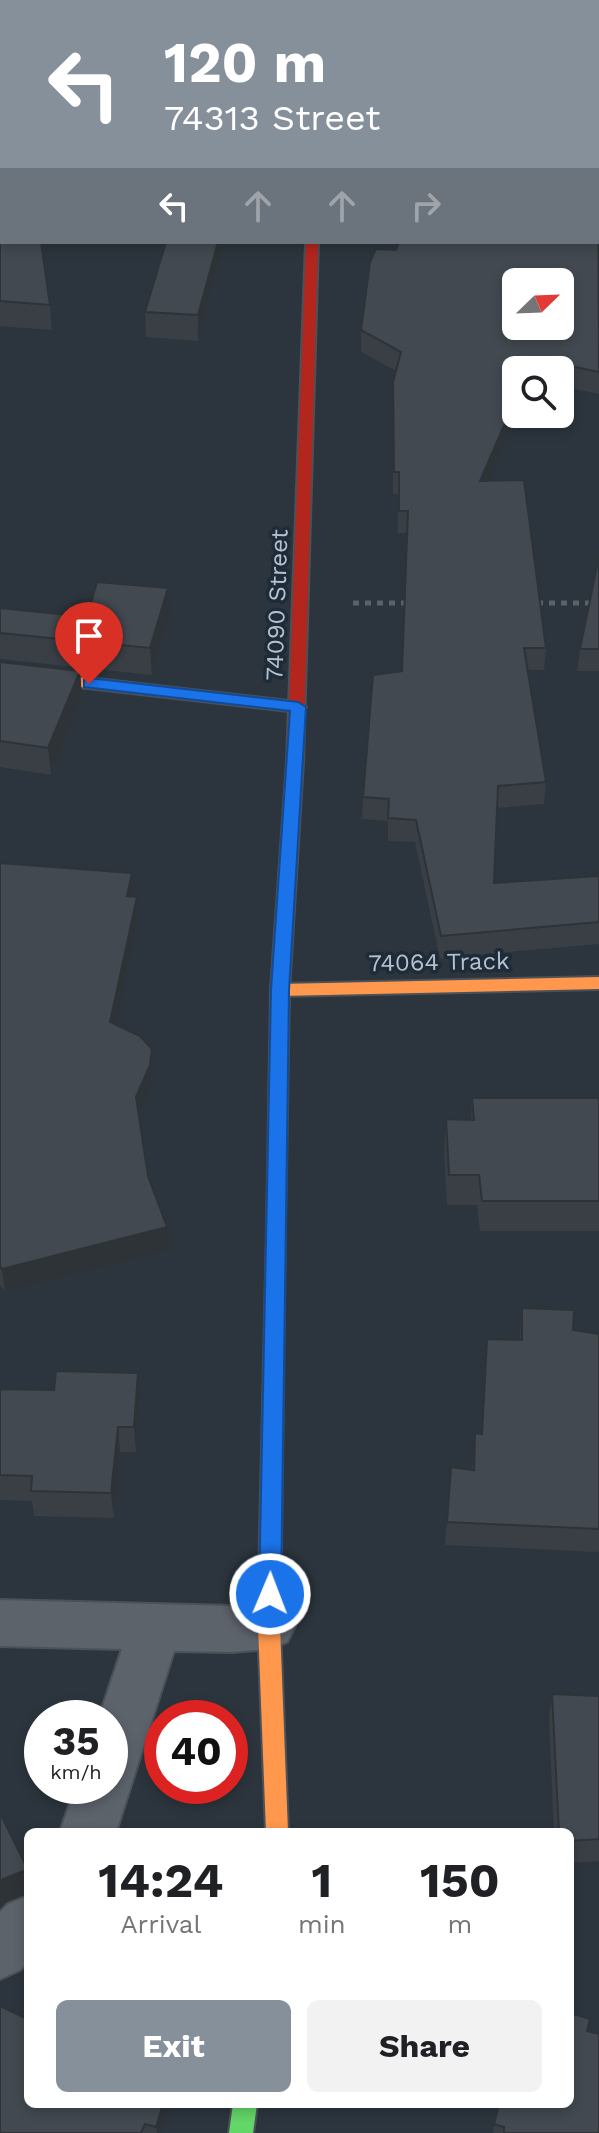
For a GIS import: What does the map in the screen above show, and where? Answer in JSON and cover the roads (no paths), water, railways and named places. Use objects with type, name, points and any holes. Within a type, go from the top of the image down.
[{"type":"street","name":"74090 Street","points":[[277,1828],[269,1626],[280,990],[298,707],[312,244]]},
{"type":"street","points":[[0,673],[298,707]]},
{"type":"street","name":"74064 Track","points":[[280,990],[599,983]]},
{"type":"street","points":[[0,1623],[155,1628],[269,1626]]},
{"type":"street","points":[[128,1710],[155,1628]]},
{"type":"street","points":[[89,1828],[97,1804]]},
{"type":"street","points":[[0,1951],[24,1927]]},
{"type":"street","points":[[241,2133],[244,2108]]}]
